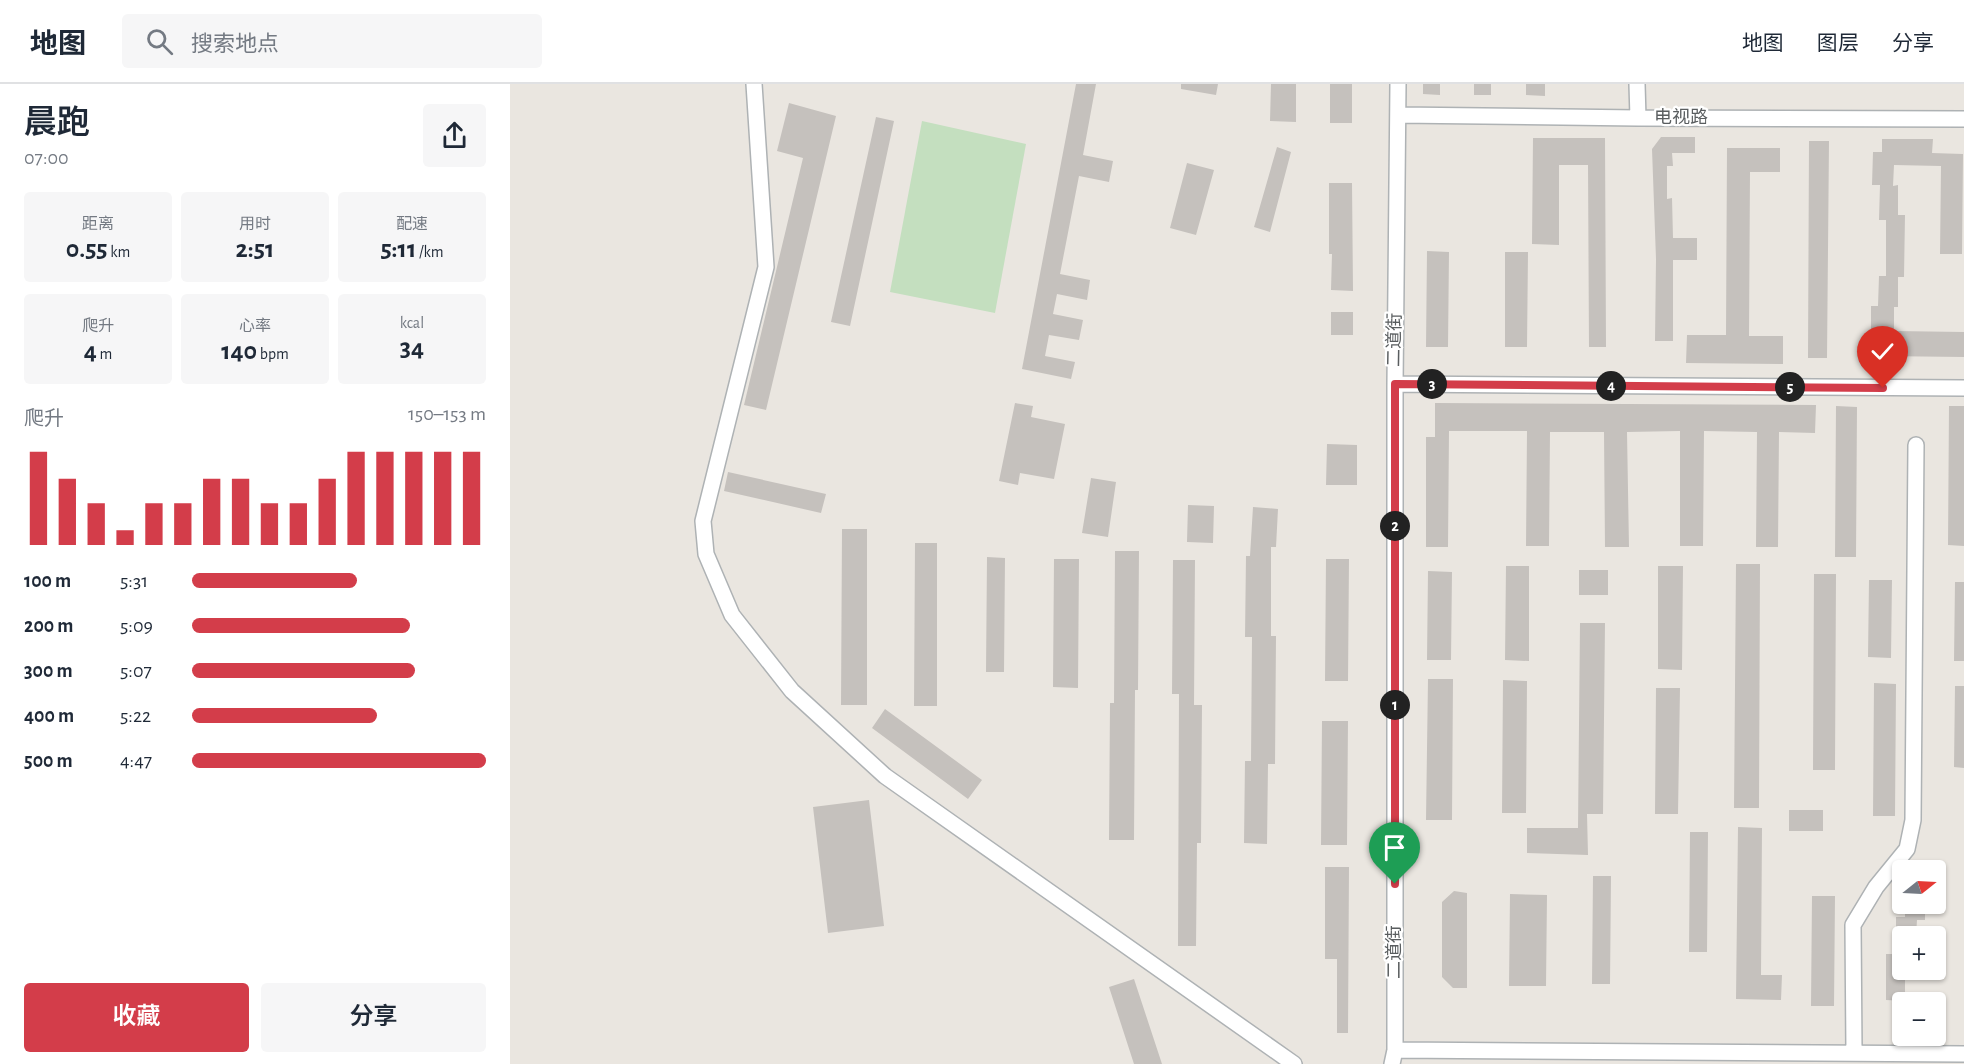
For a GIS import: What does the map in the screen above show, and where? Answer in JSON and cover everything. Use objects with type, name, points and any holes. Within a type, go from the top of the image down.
[{"type":"street","points":[[754,84],[766,267],[703,521],[706,554],[732,615],[792,691],[885,776],[1294,1064]]},
{"type":"street","name":"二道街","points":[[1394,1057],[1398,84]]},
{"type":"street","points":[[1637,84],[1638,118]]},
{"type":"street","name":"电视路","points":[[1398,115],[1964,120]]},
{"type":"street","points":[[1395,384],[1964,388]]},
{"type":"street","points":[[1854,1052],[1853,925],[1876,887],[1907,849],[1913,820],[1916,445]]},
{"type":"street","points":[[1394,1057],[1854,1052],[1964,1054]]},
{"type":"green space","points":[[922,121],[1026,144],[995,313],[890,292]]},
{"type":"building","points":[[1076,84],[1096,84],[1083,155],[1113,161],[1109,182],[1079,176],[1060,274],[1090,280],[1087,300],[1057,294],[1053,314],[1083,320],[1079,340],[1049,335],[1045,356],[1075,362],[1071,379],[1022,369]]},
{"type":"building","points":[[1181,84],[1218,84],[1216,95],[1181,89]]},
{"type":"building","points":[[1271,84],[1296,84],[1296,122],[1270,121]]},
{"type":"building","points":[[1330,84],[1352,84],[1352,123],[1330,123]]},
{"type":"building","points":[[1423,84],[1440,84],[1440,95],[1423,94]]},
{"type":"building","points":[[1474,84],[1491,84],[1491,95],[1474,95]]},
{"type":"building","points":[[1526,84],[1545,84],[1545,96],[1526,95]]},
{"type":"building","points":[[789,103],[836,116],[766,410],[744,405],[803,158],[777,151]]},
{"type":"building","points":[[876,117],[894,121],[850,326],[831,322]]},
{"type":"building","points":[[1661,137],[1695,137],[1695,153],[1672,153],[1673,166],[1667,166],[1667,199],[1672,198],[1673,238],[1697,238],[1697,260],[1673,260],[1673,341],[1655,341],[1656,259],[1652,149]]},
{"type":"building","points":[[1533,138],[1605,138],[1606,347],[1589,347],[1588,165],[1559,165],[1559,245],[1532,244]]},
{"type":"building","points":[[1882,139],[1933,139],[1932,153],[1963,154],[1962,254],[1940,254],[1941,166],[1894,165],[1893,186],[1898,185],[1898,215],[1905,215],[1904,277],[1898,277],[1898,307],[1894,307],[1894,331],[1964,332],[1964,357],[1880,356],[1880,338],[1871,338],[1871,306],[1878,306],[1879,276],[1886,276],[1886,220],[1879,220],[1880,185],[1872,185],[1873,152],[1882,152]]},
{"type":"building","points":[[1809,141],[1829,141],[1827,358],[1808,358]]},
{"type":"building","points":[[1277,147],[1291,152],[1270,232],[1254,227]]},
{"type":"building","points":[[1727,148],[1780,148],[1780,172],[1750,172],[1749,336],[1783,336],[1783,364],[1686,363],[1687,335],[1726,335]]},
{"type":"building","points":[[1187,163],[1214,170],[1196,235],[1170,228]]},
{"type":"building","points":[[1329,183],[1352,183],[1353,291],[1331,290]]},
{"type":"building","points":[[1427,251],[1449,252],[1448,347],[1426,347]]},
{"type":"building","points":[[1505,252],[1528,252],[1527,347],[1505,347]]},
{"type":"building","points":[[1331,312],[1353,312],[1353,335],[1331,335]]},
{"type":"building","points":[[1015,403],[1033,406],[1031,417],[1065,424],[1054,479],[1020,473],[1018,485],[999,481]]},
{"type":"building","points":[[1435,403],[1816,405],[1815,433],[1779,432],[1778,547],[1756,547],[1757,432],[1704,431],[1703,546],[1680,546],[1680,431],[1627,432],[1629,547],[1605,547],[1604,432],[1550,432],[1549,546],[1526,546],[1527,431],[1449,431],[1448,547],[1426,547],[1426,437],[1435,437]]},
{"type":"building","points":[[1836,406],[1857,407],[1856,557],[1835,557]]},
{"type":"building","points":[[1949,406],[1964,406],[1964,546],[1948,545]]},
{"type":"building","points":[[1327,444],[1357,445],[1357,485],[1326,485]]},
{"type":"building","points":[[728,472],[826,494],[821,513],[724,491]]},
{"type":"building","points":[[1091,478],[1116,482],[1108,537],[1082,533]]},
{"type":"building","points":[[1188,505],[1214,506],[1213,543],[1187,542]]},
{"type":"building","points":[[1253,507],[1278,509],[1276,547],[1271,547],[1271,636],[1276,636],[1275,764],[1268,764],[1267,844],[1244,843],[1245,761],[1251,761],[1252,637],[1245,637],[1246,556],[1250,556]]},
{"type":"building","points":[[842,529],[867,529],[867,705],[841,705]]},
{"type":"building","points":[[915,543],[937,543],[937,706],[914,706]]},
{"type":"building","points":[[1115,551],[1139,551],[1134,840],[1109,840],[1110,703],[1114,703]]},
{"type":"building","points":[[987,557],[1005,558],[1004,672],[986,672]]},
{"type":"building","points":[[1054,559],[1079,559],[1078,688],[1053,687]]},
{"type":"building","points":[[1326,559],[1349,559],[1348,681],[1325,681]]},
{"type":"building","points":[[1173,560],[1195,560],[1194,705],[1202,705],[1201,843],[1197,843],[1196,946],[1178,946],[1179,694],[1172,694]]},
{"type":"building","points":[[1736,564],[1760,564],[1759,808],[1734,808]]},
{"type":"building","points":[[1506,566],[1529,566],[1529,661],[1505,660]]},
{"type":"building","points":[[1658,566],[1683,566],[1682,670],[1658,669]]},
{"type":"building","points":[[1579,570],[1608,570],[1608,595],[1579,595]]},
{"type":"building","points":[[1428,571],[1452,572],[1451,660],[1427,660]]},
{"type":"building","points":[[1814,574],[1836,574],[1835,770],[1813,770]]},
{"type":"building","points":[[1869,580],[1892,580],[1891,658],[1868,657]]},
{"type":"building","points":[[1955,582],[1964,582],[1964,661],[1954,661]]},
{"type":"building","points":[[1580,623],[1605,623],[1603,814],[1587,814],[1588,855],[1527,853],[1527,828],[1578,828]]},
{"type":"building","points":[[1428,679],[1453,679],[1452,820],[1426,820]]},
{"type":"building","points":[[1503,680],[1527,681],[1526,813],[1502,813]]},
{"type":"building","points":[[1874,683],[1896,684],[1895,816],[1873,816]]},
{"type":"building","points":[[1955,686],[1964,686],[1964,768],[1954,767]]},
{"type":"building","points":[[1656,688],[1680,688],[1678,814],[1655,814]]},
{"type":"building","points":[[885,709],[982,780],[968,799],[872,728]]},
{"type":"building","points":[[1322,721],[1348,721],[1347,845],[1321,845]]},
{"type":"building","points":[[869,800],[884,926],[828,933],[813,807]]},
{"type":"building","points":[[1789,810],[1823,810],[1823,831],[1789,831]]},
{"type":"building","points":[[1738,827],[1762,828],[1761,975],[1782,975],[1781,1000],[1736,999]]},
{"type":"building","points":[[1690,832],[1708,832],[1707,952],[1689,952]]},
{"type":"building","points":[[1325,867],[1349,867],[1348,1033],[1337,1033],[1337,959],[1325,959]]},
{"type":"building","points":[[1593,876],[1611,876],[1610,984],[1592,984]]},
{"type":"building","points":[[1454,891],[1467,893],[1467,988],[1453,988],[1442,977],[1442,902]]},
{"type":"building","points":[[1510,894],[1547,895],[1546,986],[1509,986]]},
{"type":"building","points":[[1812,896],[1835,896],[1834,1006],[1811,1006]]},
{"type":"building","points":[[1905,914],[1925,914],[1925,920],[1917,920],[1917,926],[1896,926],[1896,917],[1905,917]]},
{"type":"building","points":[[1886,954],[1892,954],[1892,980],[1905,980],[1905,992],[1892,992],[1892,1000],[1886,1000]]},
{"type":"building","points":[[1134,979],[1162,1064],[1134,1064],[1109,987]]},
{"type":"route","points":[[1395,884],[1395,384],[1883,388]]}]
